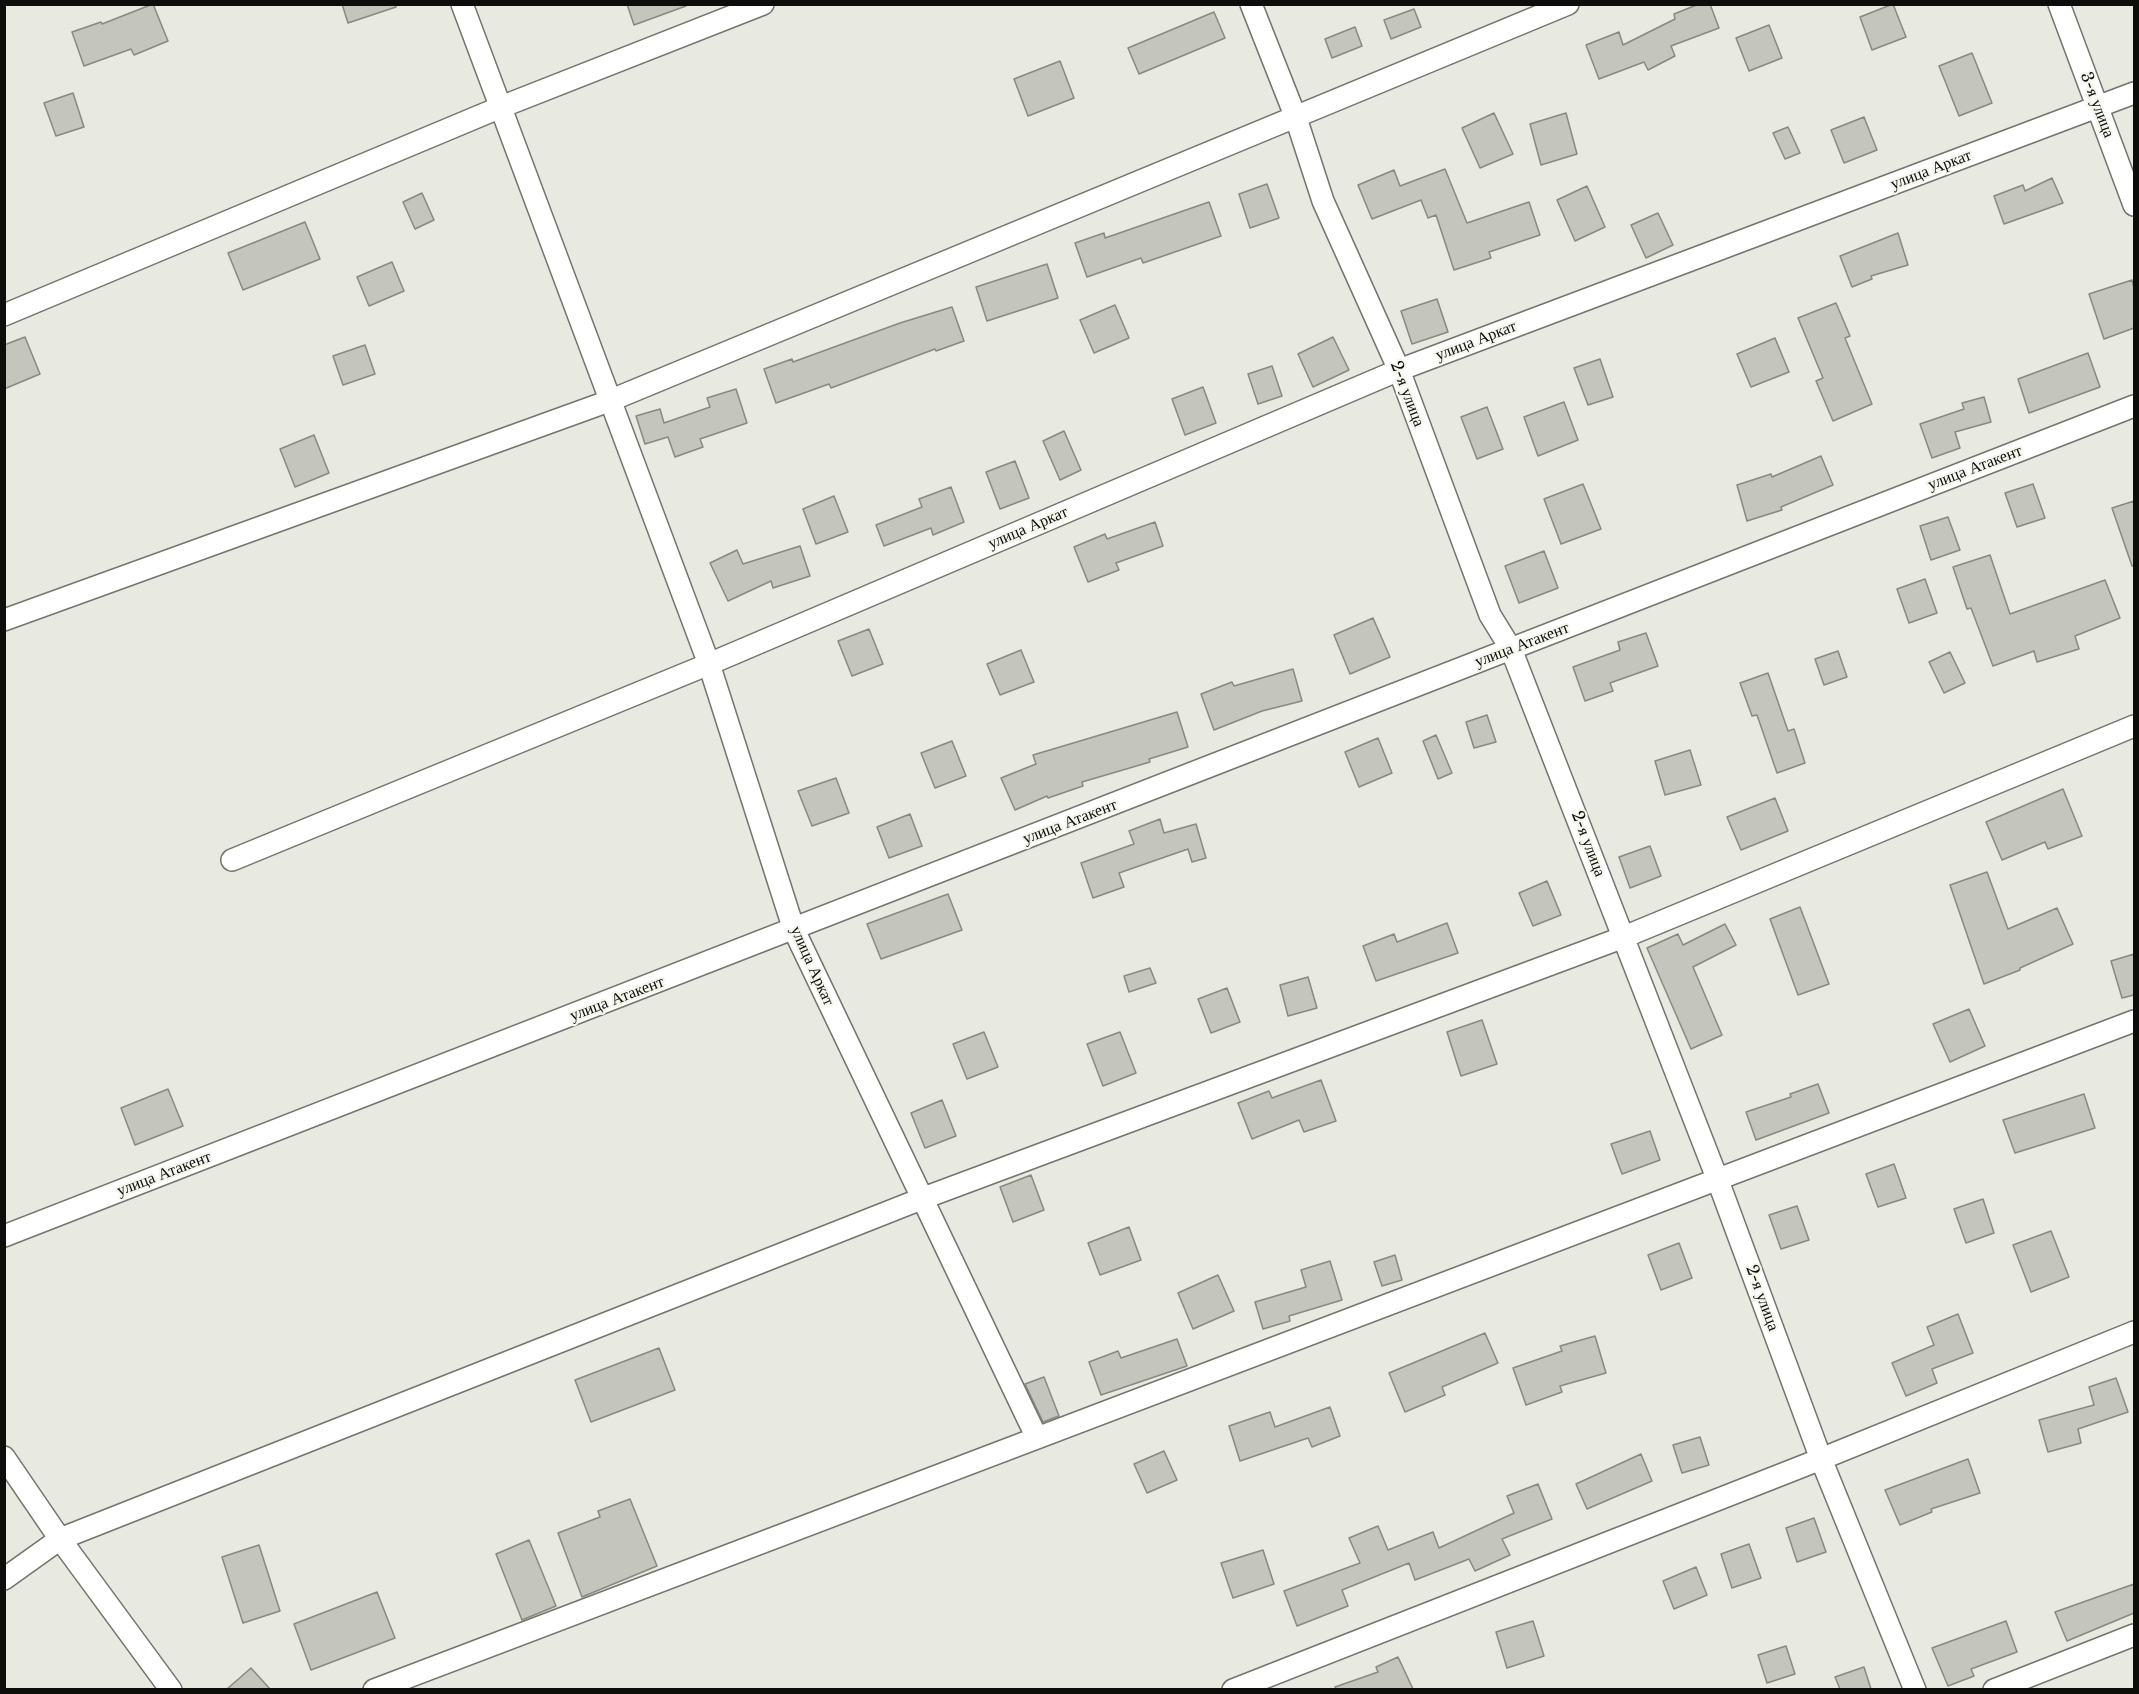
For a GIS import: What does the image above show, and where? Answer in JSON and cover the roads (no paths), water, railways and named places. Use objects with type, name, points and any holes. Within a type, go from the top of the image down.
[{"type":"street","points":[[232,860],[709,664],[462,4]]},
{"type":"street","points":[[4,315],[501,107],[763,4]]},
{"type":"street","name":"2-я улица","points":[[1251,4],[1296,118],[1323,201],[1399,370],[1490,615],[1512,649],[1717,1178],[1821,1459],[1915,1689]]},
{"type":"street","points":[[4,620],[609,401],[1568,4]]},
{"type":"street","name":"3-я улица","points":[[2059,4],[2134,205]]},
{"type":"street","name":"улица Аркат","points":[[1037,1438],[794,930],[709,664],[1399,370],[2134,93]]},
{"type":"street","name":"улица Атакент","points":[[4,1236],[2134,406]]},
{"type":"street","points":[[4,1579],[60,1539],[921,1199],[1624,937],[2134,726]]},
{"type":"street","points":[[374,1689],[2134,1021]]},
{"type":"street","points":[[1233,1689],[1821,1459],[2134,1332]]},
{"type":"street","points":[[4,1457],[60,1539],[171,1689]]},
{"type":"street","points":[[1994,1689],[2134,1635]]}]
